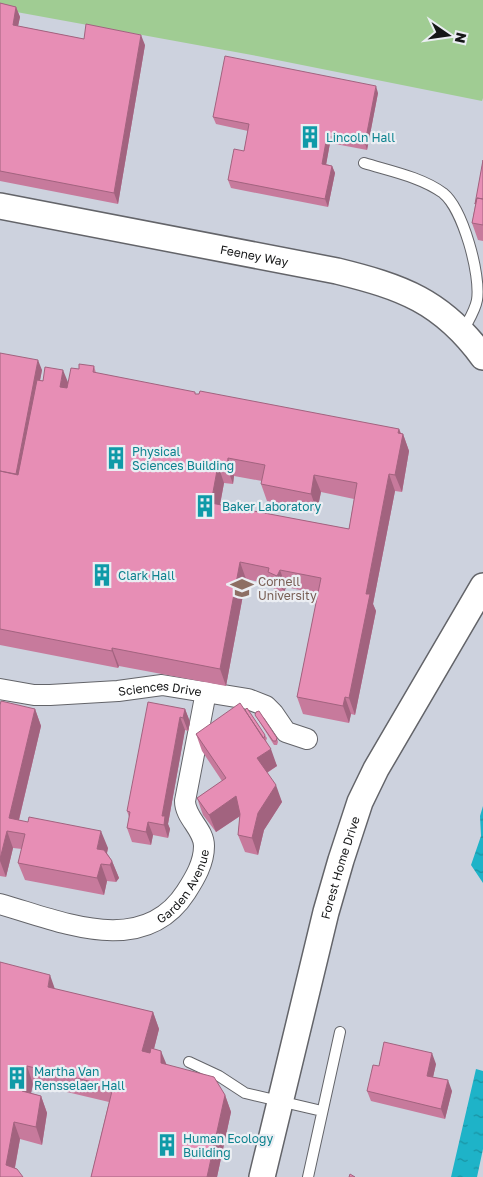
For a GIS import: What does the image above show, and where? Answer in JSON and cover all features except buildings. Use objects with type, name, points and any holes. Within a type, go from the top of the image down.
[{"type":"street","name":"Feeney Way","points":[[0,206],[337,271],[378,282],[416,296],[429,304],[448,318],[483,357]]},
{"type":"street","name":"Forest Home Drive","points":[[262,1177],[326,912],[360,802],[376,769],[483,586]]},
{"type":"street","name":"Sciences Drive","points":[[0,689],[50,695],[137,690],[156,685],[206,692],[256,701],[273,713],[286,732],[307,739]]},
{"type":"street","name":"Garden Avenue","points":[[0,904],[73,925],[110,931],[124,931],[144,926],[174,907],[195,878],[202,862],[204,846],[200,832],[188,813],[185,801],[206,692]]},
{"type":"lane","points":[[364,163],[428,184],[444,194],[455,207],[473,257],[478,284],[476,306],[462,332]]},
{"type":"lane","points":[[308,1177],[340,1032]]},
{"type":"lane","points":[[190,1062],[219,1076],[245,1093],[322,1111]]},
{"type":"shaded area","name":"Cornell University","points":[[0,0],[483,0],[483,1177],[0,1177]]},
{"type":"green space","points":[[0,0],[483,0],[483,98],[482,101],[257,56],[0,9]]},
{"type":"water","points":[[483,806],[483,883],[471,865],[481,836],[480,816]]},
{"type":"water","points":[[476,1069],[483,1071],[483,1149],[477,1177],[451,1177]]},
{"type":"place","name":"Lincoln Hall","points":[[310,137]]},
{"type":"place","name":"Physical Sciences Building","points":[[116,458]]},
{"type":"place","name":"Baker Laboratory","points":[[205,506]]},
{"type":"place","name":"Clark Hall","points":[[102,575]]},
{"type":"place","name":"Cornell University","points":[[242,588]]},
{"type":"place","name":"Martha Van Rensselaer Hall","points":[[17,1078]]},
{"type":"place","name":"Human Ecology Building","points":[[167,1145]]}]
